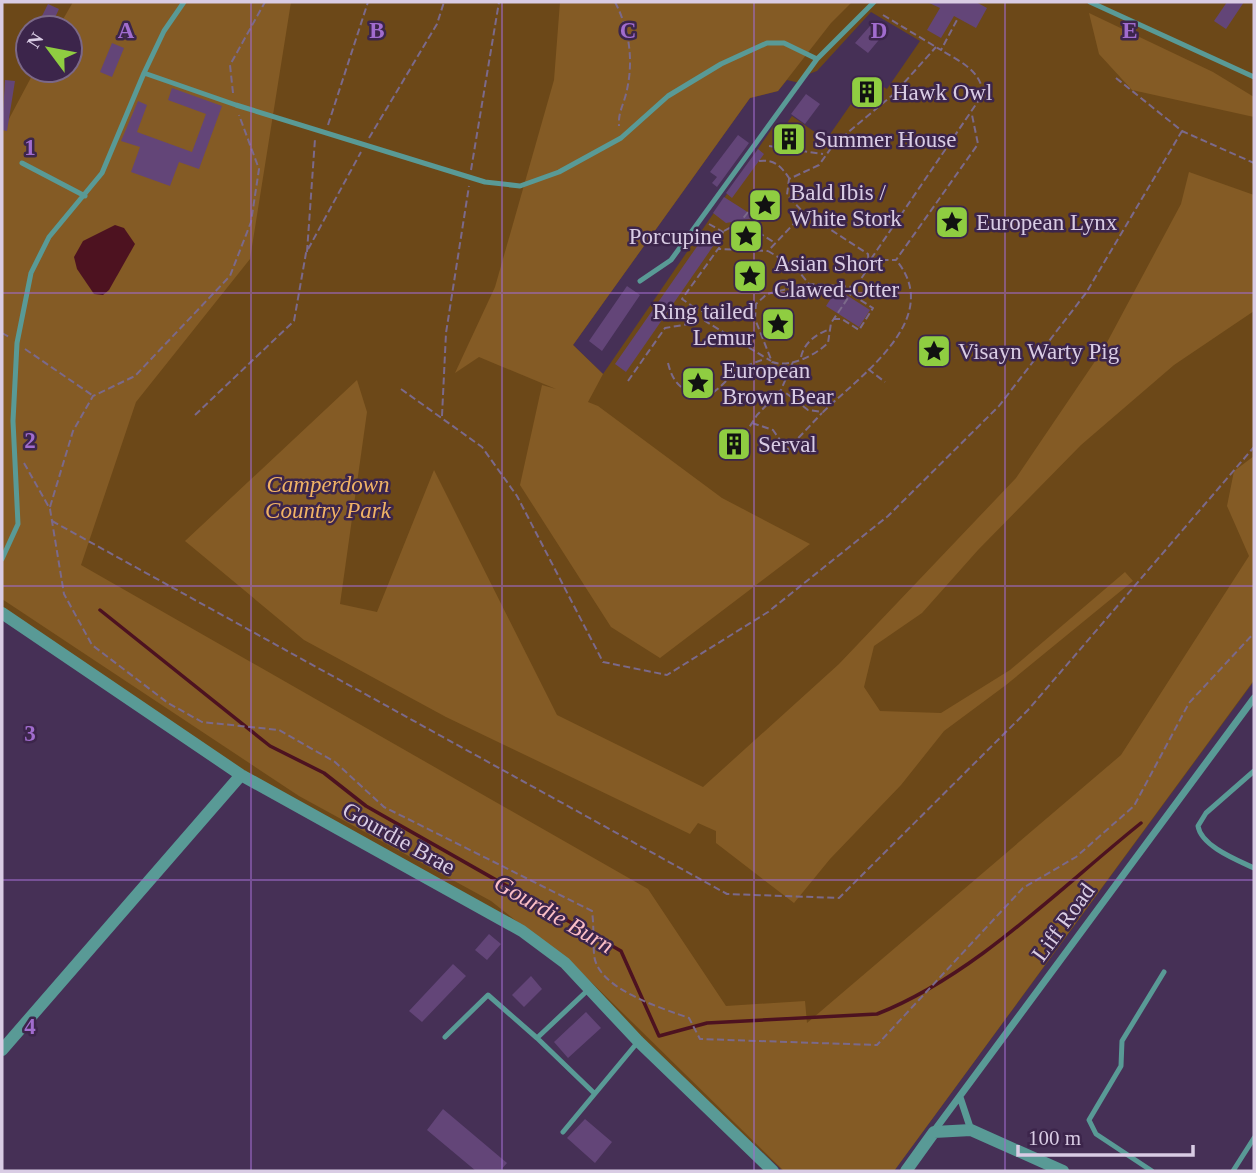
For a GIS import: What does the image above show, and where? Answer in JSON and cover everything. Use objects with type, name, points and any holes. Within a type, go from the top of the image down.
[{"type":"street","name":"Gourdie Brae","points":[[2,613],[241,775],[522,931],[565,963],[638,1041],[773,1171]]},
{"type":"street","name":"Liff Road","points":[[906,1171],[1254,698]]},
{"type":"street","points":[[2,1050],[241,775]]},
{"type":"street","points":[[960,1097],[971,1130]]},
{"type":"street","points":[[934,1132],[971,1130],[1063,1171]]},
{"type":"lane","points":[[2,559],[18,524],[14,446],[17,343],[23,299],[40,251],[102,173],[164,31],[184,2]]},
{"type":"lane","points":[[640,281],[671,260],[817,59],[874,2]]},
{"type":"lane","points":[[1090,2],[1254,77]]},
{"type":"lane","points":[[144,73],[236,105],[470,177],[502,186],[520,186],[559,172],[621,138],[668,96],[721,64],[767,43],[784,43],[817,59]]},
{"type":"lane","points":[[22,163],[85,196]]},
{"type":"lane","points":[[1254,771],[1206,813],[1198,825],[1200,834],[1212,845],[1254,868]]},
{"type":"lane","points":[[1152,1171],[1096,1134],[1089,1121],[1121,1066],[1122,1041],[1164,972]]},
{"type":"lane","points":[[537,1038],[589,989]]},
{"type":"lane","points":[[445,1037],[488,995],[594,1093]]},
{"type":"lane","points":[[563,1132],[638,1041]]},
{"type":"lane","points":[[1233,1171],[1254,1138]]},
{"type":"path","points":[[265,2],[230,65],[236,105],[259,169],[251,222],[230,276],[135,376],[93,396],[73,431],[50,509],[64,594],[92,645],[168,703],[202,722],[279,730],[335,762],[384,807],[592,911],[596,936],[593,957],[609,982],[647,1002],[689,1018],[700,1039],[877,1045],[1023,888],[1076,857],[1134,806],[1189,703],[1254,633]]},
{"type":"path","points":[[195,415],[293,321],[306,253],[365,144],[437,24],[444,2]]},
{"type":"path","points":[[442,418],[446,333],[499,2]]},
{"type":"path","points":[[615,2],[624,20],[630,44],[626,94],[618,116],[621,138]]},
{"type":"path","points":[[748,212],[741,221],[723,232],[718,249],[682,299],[704,313],[705,321],[772,362],[783,365],[816,354],[828,343],[833,319],[871,260],[984,94],[980,79],[970,68],[883,15]]},
{"type":"path","points":[[941,50],[958,18]]},
{"type":"path","points":[[789,179],[819,165],[825,154],[894,94],[936,47]]},
{"type":"path","points":[[1116,78],[1182,131],[1254,163]]},
{"type":"path","points":[[896,260],[978,144],[972,114]]},
{"type":"path","points":[[401,388],[482,447],[517,496],[603,662],[667,675],[768,612],[888,516],[999,406],[1086,293],[1182,131]]},
{"type":"path","points":[[791,143],[794,150]]},
{"type":"path","points":[[769,146],[805,154],[825,154]]},
{"type":"path","points":[[759,161],[769,160],[781,167],[789,179],[786,195],[804,213],[858,247],[871,260],[896,260]]},
{"type":"path","points":[[768,251],[804,213]]},
{"type":"path","points":[[702,221],[723,232]]},
{"type":"path","points":[[741,221],[776,244]]},
{"type":"path","points":[[718,249],[768,251],[795,267],[809,284]]},
{"type":"path","points":[[752,423],[774,430],[787,450],[904,327],[912,309],[913,290],[908,276],[896,260]]},
{"type":"path","points":[[772,362],[755,319],[755,304],[767,294],[809,284],[855,287]]},
{"type":"path","points":[[833,319],[842,319],[859,330],[873,308],[857,298],[855,287]]},
{"type":"path","points":[[628,381],[665,328],[689,324],[688,313],[696,308]]},
{"type":"path","points":[[801,358],[804,348],[815,335],[830,328]]},
{"type":"path","points":[[17,343],[93,396]]},
{"type":"path","points":[[668,363],[676,383],[692,395],[702,398],[713,393],[739,370],[766,359]]},
{"type":"path","points":[[733,453],[752,423],[787,379],[793,361]]},
{"type":"path","points":[[867,368],[885,382]]},
{"type":"path","points":[[776,395],[786,393],[808,410],[823,412]]},
{"type":"path","points":[[14,446],[50,509]]},
{"type":"path","points":[[51,521],[727,894],[839,898],[1028,710],[1254,447]]},
{"type":"green space","name":"Camperdown Country Park","points":[[2,2],[1254,2],[1254,681],[894,1171],[783,1171],[522,931],[241,775],[2,613]],"holes":[[[871,12],[920,41],[887,89],[869,78],[826,140],[792,116],[783,129],[775,124],[603,374],[573,345],[750,98],[778,91],[787,80],[800,83],[806,75],[817,71]]]},
{"type":"green space","points":[[73,2],[291,2],[250,259],[136,402],[81,565],[648,889],[726,1006],[805,1001],[807,1023],[1121,755],[1249,556],[1227,506],[1234,471],[1254,456],[1254,680],[894,1171],[784,1171],[581,972],[491,901],[299,796],[2,599],[2,132],[28,84],[84,84],[84,14],[66,14]]},
{"type":"green space","points":[[560,2],[852,2],[831,23],[778,91],[750,98],[573,345],[603,374],[588,402],[598,406],[722,498],[810,544],[660,658],[611,627],[520,485],[542,385],[556,389],[479,357],[455,373],[495,287],[554,80]]},
{"type":"green space","points":[[1089,13],[1213,72],[1254,97],[1254,117],[1132,90],[1099,54]]},
{"type":"green space","points":[[1189,172],[1254,195],[1254,311],[1174,365],[1081,445],[978,550],[922,613],[874,646],[864,687],[880,711],[941,713],[1010,670],[1125,572],[1133,581],[1006,685],[944,731],[901,785],[830,859],[794,903],[716,843],[716,831],[698,823],[690,834],[446,717],[304,640],[185,541],[357,380],[367,412],[340,604],[377,612],[434,470],[557,715],[703,787],[839,664],[1016,478],[1104,348],[1181,204]]},
{"type":"shaded area","points":[[115,225],[124,228],[135,244],[109,290],[103,295],[94,294],[77,269],[74,257],[83,241]]},
{"type":"building","points":[[927,2],[976,2],[987,8],[976,28],[954,16],[941,38],[927,30],[940,8]]},
{"type":"building","points":[[1227,2],[1244,2],[1226,29],[1214,21]]},
{"type":"building","points":[[48,4],[59,9],[57,14],[43,14]]},
{"type":"building","points":[[870,26],[883,35],[868,53],[855,43]]},
{"type":"building","points":[[112,43],[124,48],[112,77],[100,72]]},
{"type":"building","points":[[5,80],[14,81],[7,131],[2,130]]},
{"type":"building","points":[[172,88],[222,106],[199,169],[179,162],[170,186],[131,172],[140,147],[121,141],[138,101],[147,105],[137,132],[192,152],[206,114],[168,100]]},
{"type":"building","points":[[806,94],[820,104],[805,124],[791,114]]},
{"type":"building","points":[[738,135],[749,143],[717,187],[712,183],[717,177],[710,172]]},
{"type":"building","points":[[758,149],[764,154],[732,198],[726,193]]},
{"type":"building","points":[[724,197],[754,218],[726,223],[713,213]]},
{"type":"building","points":[[705,235],[716,242],[626,372],[615,364]]},
{"type":"building","points":[[627,286],[640,295],[602,351],[589,341]]},
{"type":"building","points":[[837,289],[870,310],[859,327],[826,306]]},
{"type":"building","points":[[489,934],[501,944],[487,960],[475,950]]},
{"type":"building","points":[[453,964],[466,976],[422,1022],[409,1011]]},
{"type":"building","points":[[531,976],[542,989],[524,1007],[512,995]]},
{"type":"building","points":[[586,1012],[601,1028],[568,1058],[554,1042]]},
{"type":"building","points":[[443,1109],[507,1163],[500,1171],[476,1171],[427,1130]]},
{"type":"building","points":[[585,1119],[612,1142],[595,1163],[567,1138]]},
{"type":"waterway","name":"Gourdie Burn","points":[[100,610],[270,746],[324,773],[366,806],[621,951],[659,1036],[707,1023],[877,1014],[913,998],[982,954],[1141,823]]},
{"type":"place","name":"Hawk Owl","points":[[867,92]]},
{"type":"place","name":"Summer House","points":[[789,139]]},
{"type":"place","name":"Bald Ibis / White Stork","points":[[765,205]]},
{"type":"place","name":"European Lynx","points":[[952,222]]},
{"type":"place","name":"Porcupine","points":[[746,236]]},
{"type":"place","name":"Asian Short Clawed-Otter","points":[[750,276]]},
{"type":"place","name":"Ring tailed Lemur","points":[[778,324]]},
{"type":"place","name":"Visayn Warty Pig","points":[[934,351]]},
{"type":"place","name":"European Brown Bear","points":[[698,383]]},
{"type":"place","name":"Serval","points":[[734,444]]}]
